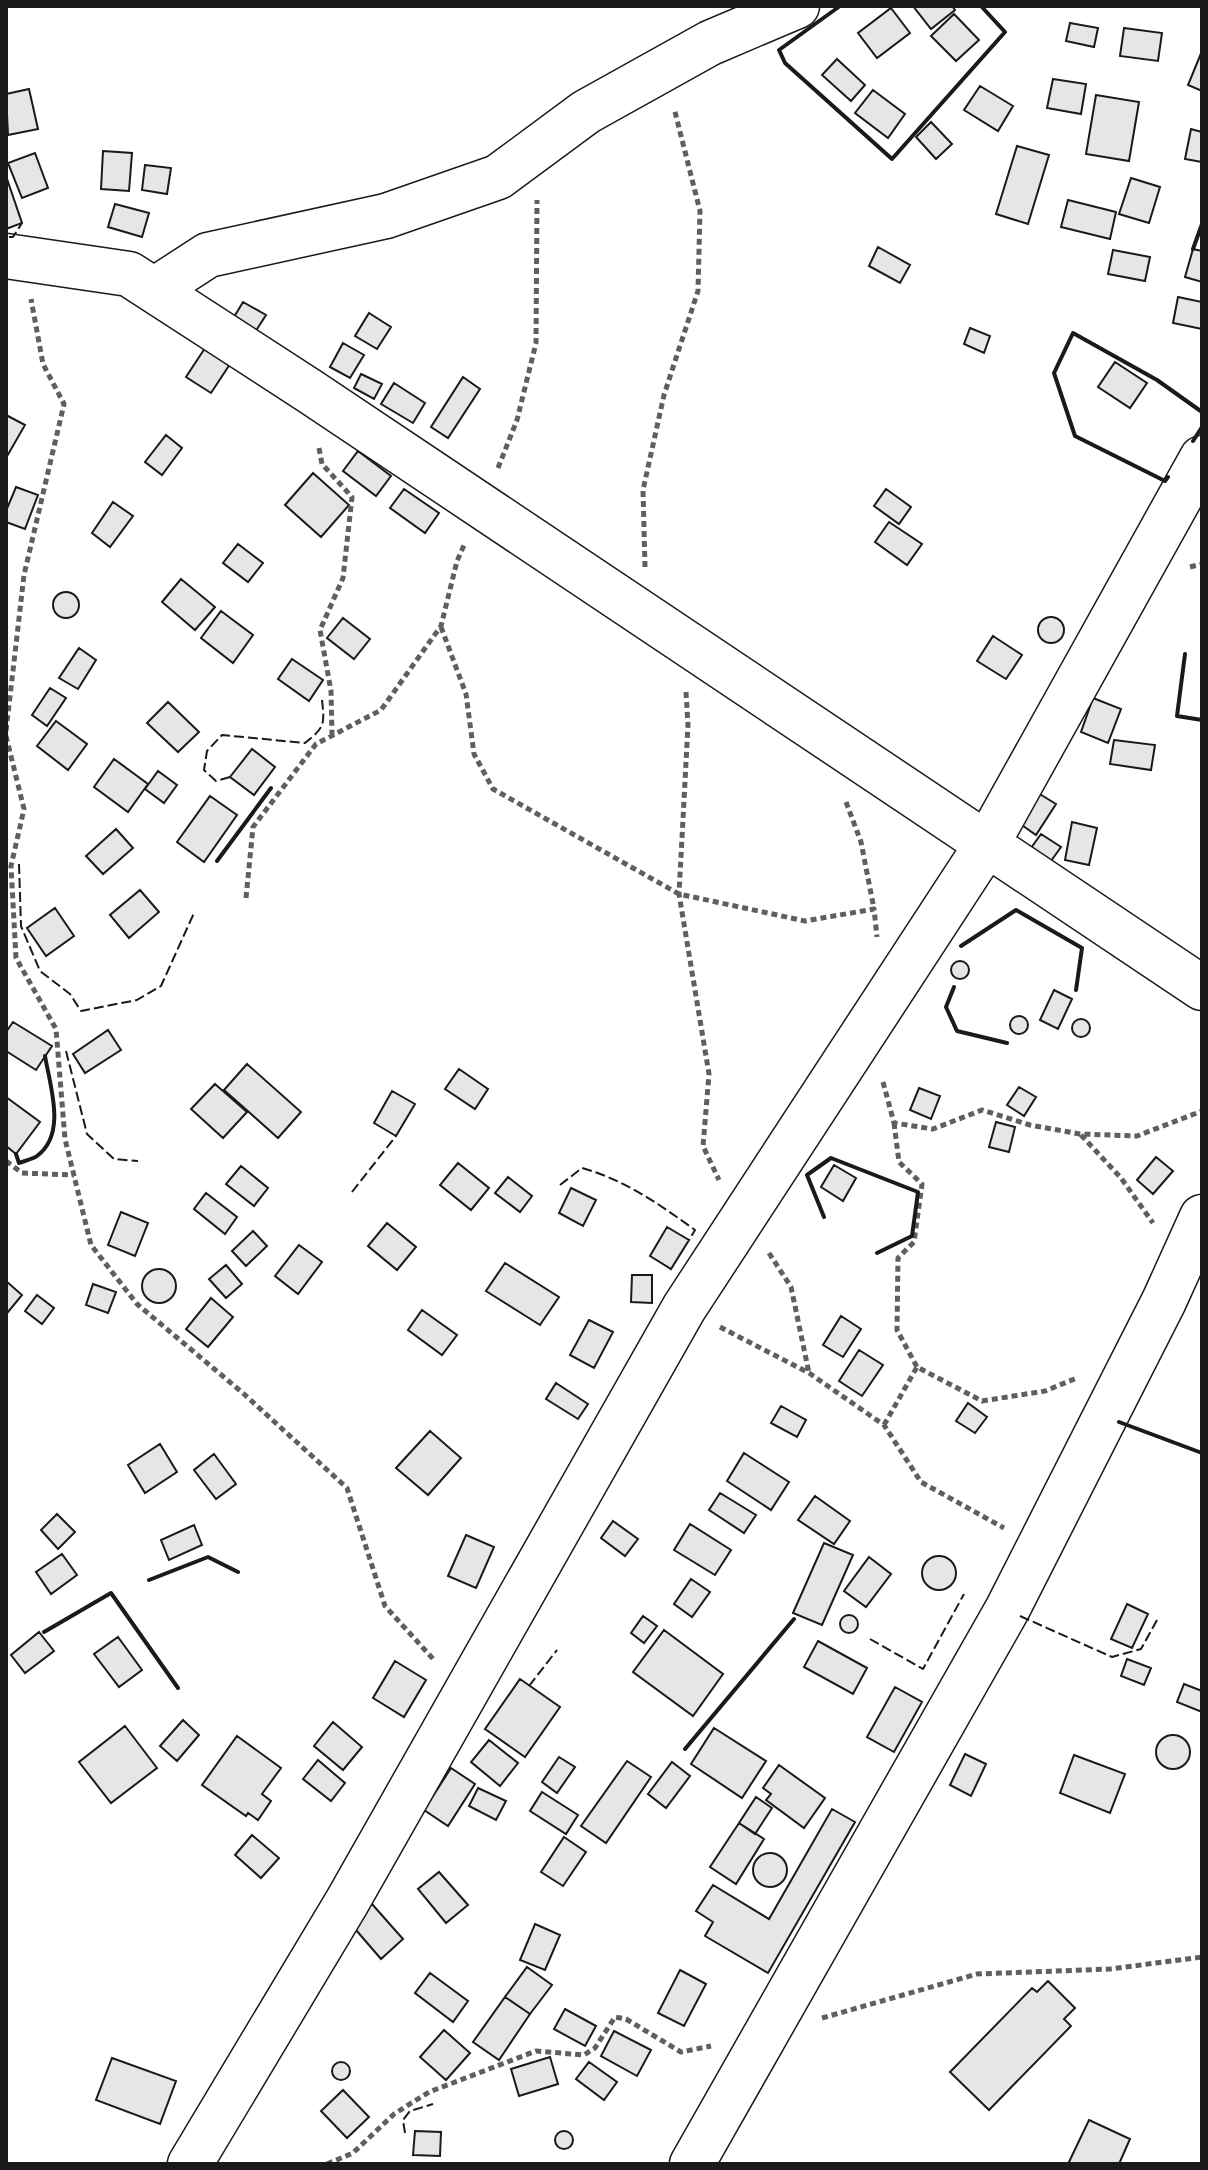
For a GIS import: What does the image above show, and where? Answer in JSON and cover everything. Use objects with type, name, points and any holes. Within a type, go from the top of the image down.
[{"type":"street","points":[[154,290],[208,255],[386,216],[498,177],[586,112],[710,43],[797,6]]},
{"type":"street","points":[[15,257],[129,274],[311,392],[1202,988]]},
{"type":"street","points":[[190,2164],[347,1902],[684,1308],[987,844],[1202,458]]},
{"type":"street","points":[[692,2164],[1008,1608],[1137,1354],[1202,1217]]},
{"type":"path","points":[[664,68],[700,211],[698,291],[664,395],[643,490],[645,573],[667,630],[688,725],[679,894],[709,1074],[703,1146],[739,1223],[770,1255],[791,1287],[809,1373]]},
{"type":"path","points":[[246,898],[253,827],[316,744],[381,710],[441,626],[457,561],[517,420],[536,343],[538,147]]},
{"type":"path","points":[[15,257],[43,364],[64,404],[24,575],[6,734],[24,809],[11,866],[16,958],[56,1029],[65,1139],[91,1245],[137,1304],[244,1394],[347,1488],[385,1606],[465,1694]]},
{"type":"path","points":[[311,392],[322,464],[352,497],[343,578],[320,630],[331,691],[332,735]]},
{"type":"path","points":[[441,626],[466,694],[474,754],[493,789],[679,894],[805,921],[874,909]]},
{"type":"path","points":[[842,790],[861,842],[877,940]]},
{"type":"path","points":[[869,1024],[894,1123],[899,1162],[922,1184],[914,1242],[898,1258],[897,1330],[917,1367],[982,1401],[1045,1391],[1137,1354]]},
{"type":"path","points":[[894,1123],[933,1129],[982,1110],[1030,1125],[1080,1134],[1137,1136],[1202,1111]]},
{"type":"path","points":[[1080,1134],[1121,1178],[1181,1262]]},
{"type":"path","points":[[6,1161],[22,1173],[74,1175]]},
{"type":"path","points":[[684,1308],[809,1373],[884,1425],[921,1482],[1039,1548]]},
{"type":"path","points":[[884,1425],[917,1367]]},
{"type":"path","points":[[327,2164],[353,2153],[394,2114],[429,2092],[536,2051],[584,2055],[595,2048],[615,2017],[626,2019],[681,2052],[765,2034],[977,1974],[1110,1969],[1202,1957]]},
{"type":"building","points":[[913,6],[952,6],[955,10],[931,29]]},
{"type":"building","points":[[891,8],[910,33],[877,58],[858,33]]},
{"type":"building","points":[[954,14],[979,40],[956,61],[931,36]]},
{"type":"building","points":[[1070,23],[1098,28],[1094,47],[1066,41]]},
{"type":"building","points":[[1124,28],[1162,33],[1158,61],[1120,56]]},
{"type":"building","points":[[1202,51],[1202,91],[1188,85]]},
{"type":"building","points":[[837,59],[865,85],[851,101],[822,75]]},
{"type":"building","points":[[1053,79],[1086,84],[1081,114],[1047,108]]},
{"type":"building","points":[[980,86],[1013,106],[998,131],[964,110]]},
{"type":"building","points":[[29,89],[38,129],[8,135],[6,94]]},
{"type":"building","points":[[873,90],[905,114],[888,138],[855,113]]},
{"type":"building","points":[[1096,95],[1139,102],[1129,161],[1086,154]]},
{"type":"building","points":[[931,122],[952,144],[936,159],[916,137]]},
{"type":"building","points":[[1191,129],[1202,132],[1202,162],[1185,159]]},
{"type":"building","points":[[1017,146],[1049,155],[1028,224],[996,214]]},
{"type":"building","points":[[103,151],[132,153],[129,191],[101,189]]},
{"type":"building","points":[[35,153],[48,188],[22,198],[8,163]]},
{"type":"building","points":[[145,165],[171,168],[167,194],[142,190]]},
{"type":"building","points":[[6,176],[22,223],[6,229]]},
{"type":"building","points":[[1131,178],[1160,187],[1149,223],[1119,214]]},
{"type":"building","points":[[1068,200],[1116,212],[1110,239],[1061,227]]},
{"type":"building","points":[[115,204],[149,213],[142,237],[108,227]]},
{"type":"building","points":[[878,247],[910,265],[900,283],[869,266]]},
{"type":"building","points":[[1193,249],[1202,251],[1202,282],[1185,277]]},
{"type":"building","points":[[1113,250],[1150,257],[1145,281],[1108,274]]},
{"type":"building","points":[[1178,297],[1202,302],[1202,329],[1173,323]]},
{"type":"building","points":[[243,302],[266,315],[250,340],[228,327]]},
{"type":"building","points":[[369,313],[391,327],[377,349],[355,336]]},
{"type":"building","points":[[970,328],[990,336],[984,353],[964,344]]},
{"type":"building","points":[[209,342],[234,358],[211,393],[186,377]]},
{"type":"building","points":[[343,343],[364,355],[350,378],[330,367]]},
{"type":"building","points":[[1115,362],[1147,383],[1130,408],[1098,387]]},
{"type":"building","points":[[361,374],[382,384],[374,399],[354,388]]},
{"type":"building","points":[[463,377],[480,389],[448,438],[431,427]]},
{"type":"building","points":[[394,383],[425,403],[413,423],[381,404]]},
{"type":"building","points":[[6,415],[25,425],[6,458]]},
{"type":"building","points":[[166,435],[182,448],[162,475],[145,462]]},
{"type":"building","points":[[358,451],[391,476],[376,496],[343,471]]},
{"type":"building","points":[[313,473],[349,505],[321,537],[285,505]]},
{"type":"building","points":[[16,487],[38,495],[25,529],[6,522],[6,511]]},
{"type":"building","points":[[404,489],[439,513],[425,533],[390,508]]},
{"type":"building","points":[[886,489],[911,507],[899,524],[874,506]]},
{"type":"building","points":[[113,502],[133,516],[110,547],[92,533]]},
{"type":"building","points":[[889,522],[922,544],[907,565],[875,542]]},
{"type":"building","points":[[238,544],[263,563],[248,582],[223,563]]},
{"type":"building","points":[[181,579],[215,607],[195,630],[162,602]]},
{"type":"building","points":[[66,592],[75,596],[79,605],[75,614],[66,618],[57,614],[53,605],[57,596]]},
{"type":"building","points":[[221,611],[253,635],[233,663],[201,638]]},
{"type":"building","points":[[1051,617],[1060,621],[1064,630],[1060,639],[1051,643],[1042,639],[1038,630],[1042,621]]},
{"type":"building","points":[[343,618],[370,639],[354,659],[327,638]]},
{"type":"building","points":[[993,636],[1022,655],[1006,679],[977,661]]},
{"type":"building","points":[[79,648],[96,660],[78,689],[59,678]]},
{"type":"building","points":[[292,659],[323,680],[309,701],[278,679]]},
{"type":"building","points":[[50,688],[66,698],[47,726],[32,715]]},
{"type":"building","points":[[1093,698],[1121,709],[1108,743],[1081,732]]},
{"type":"building","points":[[168,702],[199,732],[178,752],[147,723]]},
{"type":"building","points":[[56,721],[87,744],[68,770],[37,746]]},
{"type":"building","points":[[1114,740],[1155,745],[1151,770],[1110,764]]},
{"type":"building","points":[[252,749],[275,767],[254,795],[230,777]]},
{"type":"building","points":[[114,759],[148,784],[128,812],[94,787]]},
{"type":"building","points":[[158,771],[177,785],[164,803],[145,789]]},
{"type":"building","points":[[1038,793],[1056,804],[1036,835],[1019,823]]},
{"type":"building","points":[[210,796],[237,815],[204,862],[177,842]]},
{"type":"building","points":[[1072,822],[1097,828],[1089,865],[1065,860]]},
{"type":"building","points":[[116,829],[133,848],[103,874],[86,856]]},
{"type":"building","points":[[1041,834],[1061,847],[1051,861],[1031,848]]},
{"type":"building","points":[[140,890],[159,912],[129,938],[110,915]]},
{"type":"building","points":[[55,908],[74,936],[46,956],[27,928]]},
{"type":"building","points":[[960,961],[969,970],[960,979],[951,970]]},
{"type":"building","points":[[1054,990],[1072,999],[1058,1029],[1040,1020]]},
{"type":"building","points":[[1019,1016],[1028,1025],[1019,1034],[1010,1025]]},
{"type":"building","points":[[1081,1019],[1090,1028],[1081,1037],[1072,1028]]},
{"type":"building","points":[[13,1022],[52,1046],[36,1070],[6,1051],[6,1032]]},
{"type":"building","points":[[108,1030],[121,1050],[85,1073],[73,1054]]},
{"type":"building","points":[[247,1064],[301,1112],[278,1138],[224,1090]]},
{"type":"building","points":[[459,1069],[488,1089],[475,1109],[445,1089]]},
{"type":"building","points":[[215,1084],[247,1112],[223,1138],[191,1109]]},
{"type":"building","points":[[1019,1087],[1036,1097],[1024,1116],[1007,1105]]},
{"type":"building","points":[[919,1088],[940,1096],[931,1119],[910,1110]]},
{"type":"building","points":[[392,1091],[415,1104],[396,1136],[374,1123]]},
{"type":"building","points":[[6,1097],[40,1122],[16,1154],[6,1146]]},
{"type":"building","points":[[996,1122],[1015,1127],[1009,1152],[989,1147]]},
{"type":"building","points":[[1156,1157],[1173,1171],[1153,1194],[1137,1180]]},
{"type":"building","points":[[458,1163],[489,1188],[471,1210],[440,1185]]},
{"type":"building","points":[[834,1165],[856,1178],[843,1201],[821,1187]]},
{"type":"building","points":[[241,1166],[268,1188],[254,1206],[226,1184]]},
{"type":"building","points":[[508,1177],[532,1196],[520,1212],[495,1193]]},
{"type":"building","points":[[571,1188],[596,1200],[583,1226],[559,1213]]},
{"type":"building","points":[[206,1193],[237,1217],[225,1234],[194,1209]]},
{"type":"building","points":[[121,1212],[148,1223],[135,1256],[108,1245]]},
{"type":"building","points":[[387,1223],[416,1247],[397,1270],[368,1246]]},
{"type":"building","points":[[667,1227],[689,1240],[671,1269],[650,1256]]},
{"type":"building","points":[[253,1231],[267,1246],[246,1266],[232,1251]]},
{"type":"building","points":[[299,1245],[322,1262],[298,1294],[275,1276]]},
{"type":"building","points":[[505,1263],[559,1297],[540,1325],[486,1291]]},
{"type":"building","points":[[226,1265],[242,1284],[226,1298],[209,1279]]},
{"type":"building","points":[[159,1269],[171,1274],[176,1286],[171,1298],[159,1303],[147,1298],[142,1286],[147,1274]]},
{"type":"building","points":[[632,1275],[652,1275],[652,1303],[631,1302]]},
{"type":"building","points":[[6,1281],[22,1295],[8,1312],[6,1310]]},
{"type":"building","points":[[93,1284],[116,1292],[108,1313],[86,1305]]},
{"type":"building","points":[[37,1295],[54,1308],[42,1324],[25,1311]]},
{"type":"building","points":[[211,1298],[233,1317],[208,1347],[186,1329]]},
{"type":"building","points":[[422,1310],[457,1335],[442,1355],[408,1330]]},
{"type":"building","points":[[841,1316],[861,1329],[843,1357],[823,1345]]},
{"type":"building","points":[[589,1320],[613,1332],[594,1368],[570,1355]]},
{"type":"building","points":[[859,1350],[883,1365],[862,1396],[839,1381]]},
{"type":"building","points":[[556,1383],[588,1404],[578,1419],[546,1399]]},
{"type":"building","points":[[968,1403],[987,1417],[975,1433],[956,1421]]},
{"type":"building","points":[[781,1406],[806,1420],[797,1437],[771,1423]]},
{"type":"building","points":[[430,1431],[461,1458],[428,1495],[396,1468]]},
{"type":"building","points":[[160,1444],[177,1472],[145,1493],[128,1465]]},
{"type":"building","points":[[744,1453],[789,1482],[771,1510],[727,1481]]},
{"type":"building","points":[[214,1454],[236,1484],[216,1499],[194,1470]]},
{"type":"building","points":[[720,1493],[756,1515],[744,1533],[709,1510]]},
{"type":"building","points":[[815,1496],[850,1521],[834,1544],[798,1520]]},
{"type":"building","points":[[57,1514],[75,1532],[58,1549],[41,1530]]},
{"type":"building","points":[[613,1521],[638,1539],[625,1556],[601,1538]]},
{"type":"building","points":[[690,1524],[731,1550],[715,1575],[674,1550]]},
{"type":"building","points":[[194,1525],[202,1545],[169,1560],[161,1540]]},
{"type":"building","points":[[466,1535],[494,1547],[476,1588],[448,1576]]},
{"type":"building","points":[[824,1543],[853,1555],[822,1625],[793,1613]]},
{"type":"building","points":[[62,1554],[77,1575],[51,1594],[36,1572]]},
{"type":"building","points":[[939,1556],[951,1561],[956,1573],[951,1585],[939,1590],[927,1585],[922,1573],[927,1561]]},
{"type":"building","points":[[869,1557],[891,1574],[866,1607],[844,1591]]},
{"type":"building","points":[[691,1579],[710,1592],[692,1617],[674,1604]]},
{"type":"building","points":[[1127,1604],[1148,1614],[1132,1648],[1111,1639]]},
{"type":"building","points":[[849,1615],[858,1624],[849,1633],[840,1624]]},
{"type":"building","points":[[643,1616],[657,1626],[644,1643],[631,1633]]},
{"type":"building","points":[[664,1630],[723,1674],[693,1716],[633,1672]]},
{"type":"building","points":[[39,1632],[54,1651],[25,1673],[11,1655]]},
{"type":"building","points":[[118,1637],[142,1670],[119,1687],[94,1654]]},
{"type":"building","points":[[818,1641],[867,1668],[853,1694],[804,1667]]},
{"type":"building","points":[[1127,1659],[1151,1668],[1144,1685],[1121,1676]]},
{"type":"building","points":[[395,1661],[426,1680],[404,1717],[373,1698]]},
{"type":"building","points":[[520,1679],[560,1707],[525,1757],[485,1729]]},
{"type":"building","points":[[1184,1684],[1202,1691],[1202,1712],[1177,1702]]},
{"type":"building","points":[[895,1687],[922,1702],[894,1752],[867,1737]]},
{"type":"building","points":[[183,1720],[199,1735],[177,1761],[160,1746]]},
{"type":"building","points":[[333,1722],[362,1747],[343,1770],[314,1746]]},
{"type":"building","points":[[125,1726],[157,1768],[111,1803],[79,1762]]},
{"type":"building","points":[[714,1728],[766,1761],[742,1798],[691,1764]]},
{"type":"building","points":[[1173,1735],[1185,1740],[1190,1752],[1185,1764],[1173,1769],[1161,1764],[1156,1752],[1161,1740]]},
{"type":"building","points":[[237,1736],[281,1768],[262,1794],[271,1801],[258,1820],[248,1813],[246,1816],[202,1785]]},
{"type":"building","points":[[489,1740],[518,1763],[500,1786],[471,1762]]},
{"type":"building","points":[[965,1754],[986,1764],[971,1796],[950,1785]]},
{"type":"building","points":[[1074,1755],[1125,1774],[1110,1813],[1060,1793]]},
{"type":"building","points":[[559,1757],[575,1767],[557,1793],[542,1782]]},
{"type":"building","points":[[318,1760],[345,1783],[331,1801],[303,1779]]},
{"type":"building","points":[[627,1761],[651,1777],[606,1843],[581,1826]]},
{"type":"building","points":[[672,1762],[690,1776],[666,1808],[648,1794]]},
{"type":"building","points":[[779,1765],[825,1798],[804,1828],[766,1800],[771,1794],[763,1788]]},
{"type":"building","points":[[451,1768],[475,1784],[448,1826],[424,1810]]},
{"type":"building","points":[[478,1788],[506,1801],[496,1820],[469,1806]]},
{"type":"building","points":[[542,1792],[578,1815],[566,1834],[530,1811]]},
{"type":"building","points":[[756,1797],[772,1808],[755,1834],[739,1823]]},
{"type":"building","points":[[832,1809],[855,1822],[768,1973],[705,1936],[713,1922],[696,1911],[713,1885],[769,1919]]},
{"type":"building","points":[[739,1823],[764,1839],[736,1884],[710,1867]]},
{"type":"building","points":[[252,1835],[279,1858],[261,1878],[235,1855]]},
{"type":"building","points":[[564,1837],[586,1852],[563,1886],[541,1872]]},
{"type":"building","points":[[770,1853],[782,1858],[787,1870],[782,1882],[770,1887],[758,1882],[753,1870],[758,1858]]},
{"type":"building","points":[[439,1872],[468,1905],[446,1923],[418,1889]]},
{"type":"building","points":[[372,1904],[403,1939],[381,1959],[350,1923]]},
{"type":"building","points":[[535,1924],[560,1935],[545,1970],[520,1960]]},
{"type":"building","points":[[527,1967],[552,1985],[530,2014],[505,1997]]},
{"type":"building","points":[[680,1970],[706,1984],[684,2026],[658,2013]]},
{"type":"building","points":[[430,1973],[468,2001],[453,2022],[415,1993]]},
{"type":"building","points":[[1048,1981],[1075,2008],[1064,2019],[1071,2026],[989,2110],[950,2072],[1032,1988],[1037,1992]]},
{"type":"building","points":[[505,1997],[530,2014],[499,2060],[473,2042]]},
{"type":"building","points":[[565,2009],[596,2026],[585,2046],[554,2029]]},
{"type":"building","points":[[444,2030],[470,2053],[446,2080],[420,2057]]},
{"type":"building","points":[[614,2031],[651,2050],[637,2076],[601,2056]]},
{"type":"building","points":[[550,2057],[558,2084],[519,2096],[511,2069]]},
{"type":"building","points":[[112,2058],[176,2081],[160,2124],[96,2100]]},
{"type":"building","points":[[341,2062],[350,2071],[341,2080],[332,2071]]},
{"type":"building","points":[[589,2062],[617,2082],[604,2100],[576,2079]]},
{"type":"building","points":[[343,2090],[369,2117],[347,2138],[321,2111]]},
{"type":"building","points":[[1089,2120],[1130,2139],[1119,2164],[1068,2164]]},
{"type":"building","points":[[415,2131],[441,2132],[440,2156],[413,2155]]},
{"type":"building","points":[[564,2131],[573,2140],[564,2149],[555,2140]]},
{"type":"fence","points":[[9,237],[13,237],[22,223]]},
{"type":"fence","points":[[230,777],[216,781],[204,770],[207,751],[222,735],[305,743],[322,725],[322,700]]},
{"type":"fence","points":[[19,864],[21,926],[40,971],[70,994],[81,1011],[137,1000],[161,986],[194,913]]},
{"type":"fence","points":[[66,1051],[87,1134],[114,1159],[138,1161]]},
{"type":"fence","points":[[352,1192],[396,1136]]},
{"type":"fence","points":[[560,1185],[582,1168],[613,1179],[655,1202],[695,1230],[689,1240]]},
{"type":"fence","points":[[870,1639],[923,1669],[964,1594]]},
{"type":"fence","points":[[1020,1616],[1112,1657],[1141,1649],[1157,1620]]},
{"type":"fence","points":[[529,1686],[557,1650]]},
{"type":"fence","points":[[405,2133],[403,2120],[410,2111],[433,2104]]},
{"type":"wall","points":[[840,6],[779,50],[785,63],[892,159],[1005,32],[981,6]]},
{"type":"wall","points":[[1193,249],[1202,224]]},
{"type":"wall","points":[[1168,477],[1165,481],[1075,436],[1054,373],[1073,333],[1157,380],[1202,412]]},
{"type":"wall","points":[[1193,441],[1202,427]]},
{"type":"wall","points":[[1185,654],[1177,716],[1202,720]]},
{"type":"wall","points":[[217,861],[271,788]]},
{"type":"wall","points":[[961,946],[1016,910],[1082,948],[1076,990]]},
{"type":"wall","points":[[954,987],[946,1007],[957,1031],[1007,1043]]},
{"type":"wall","points":[[16,1154],[19,1163],[35,1157],[46,1147],[52,1135],[53,1095],[45,1056]]},
{"type":"wall","points":[[824,1217],[807,1175],[831,1158],[918,1192],[912,1236],[877,1253]]},
{"type":"wall","points":[[1119,1422],[1202,1453]]},
{"type":"wall","points":[[149,1580],[208,1557],[238,1572]]},
{"type":"wall","points":[[44,1632],[111,1593],[178,1688]]},
{"type":"wall","points":[[685,1749],[794,1619]]}]
